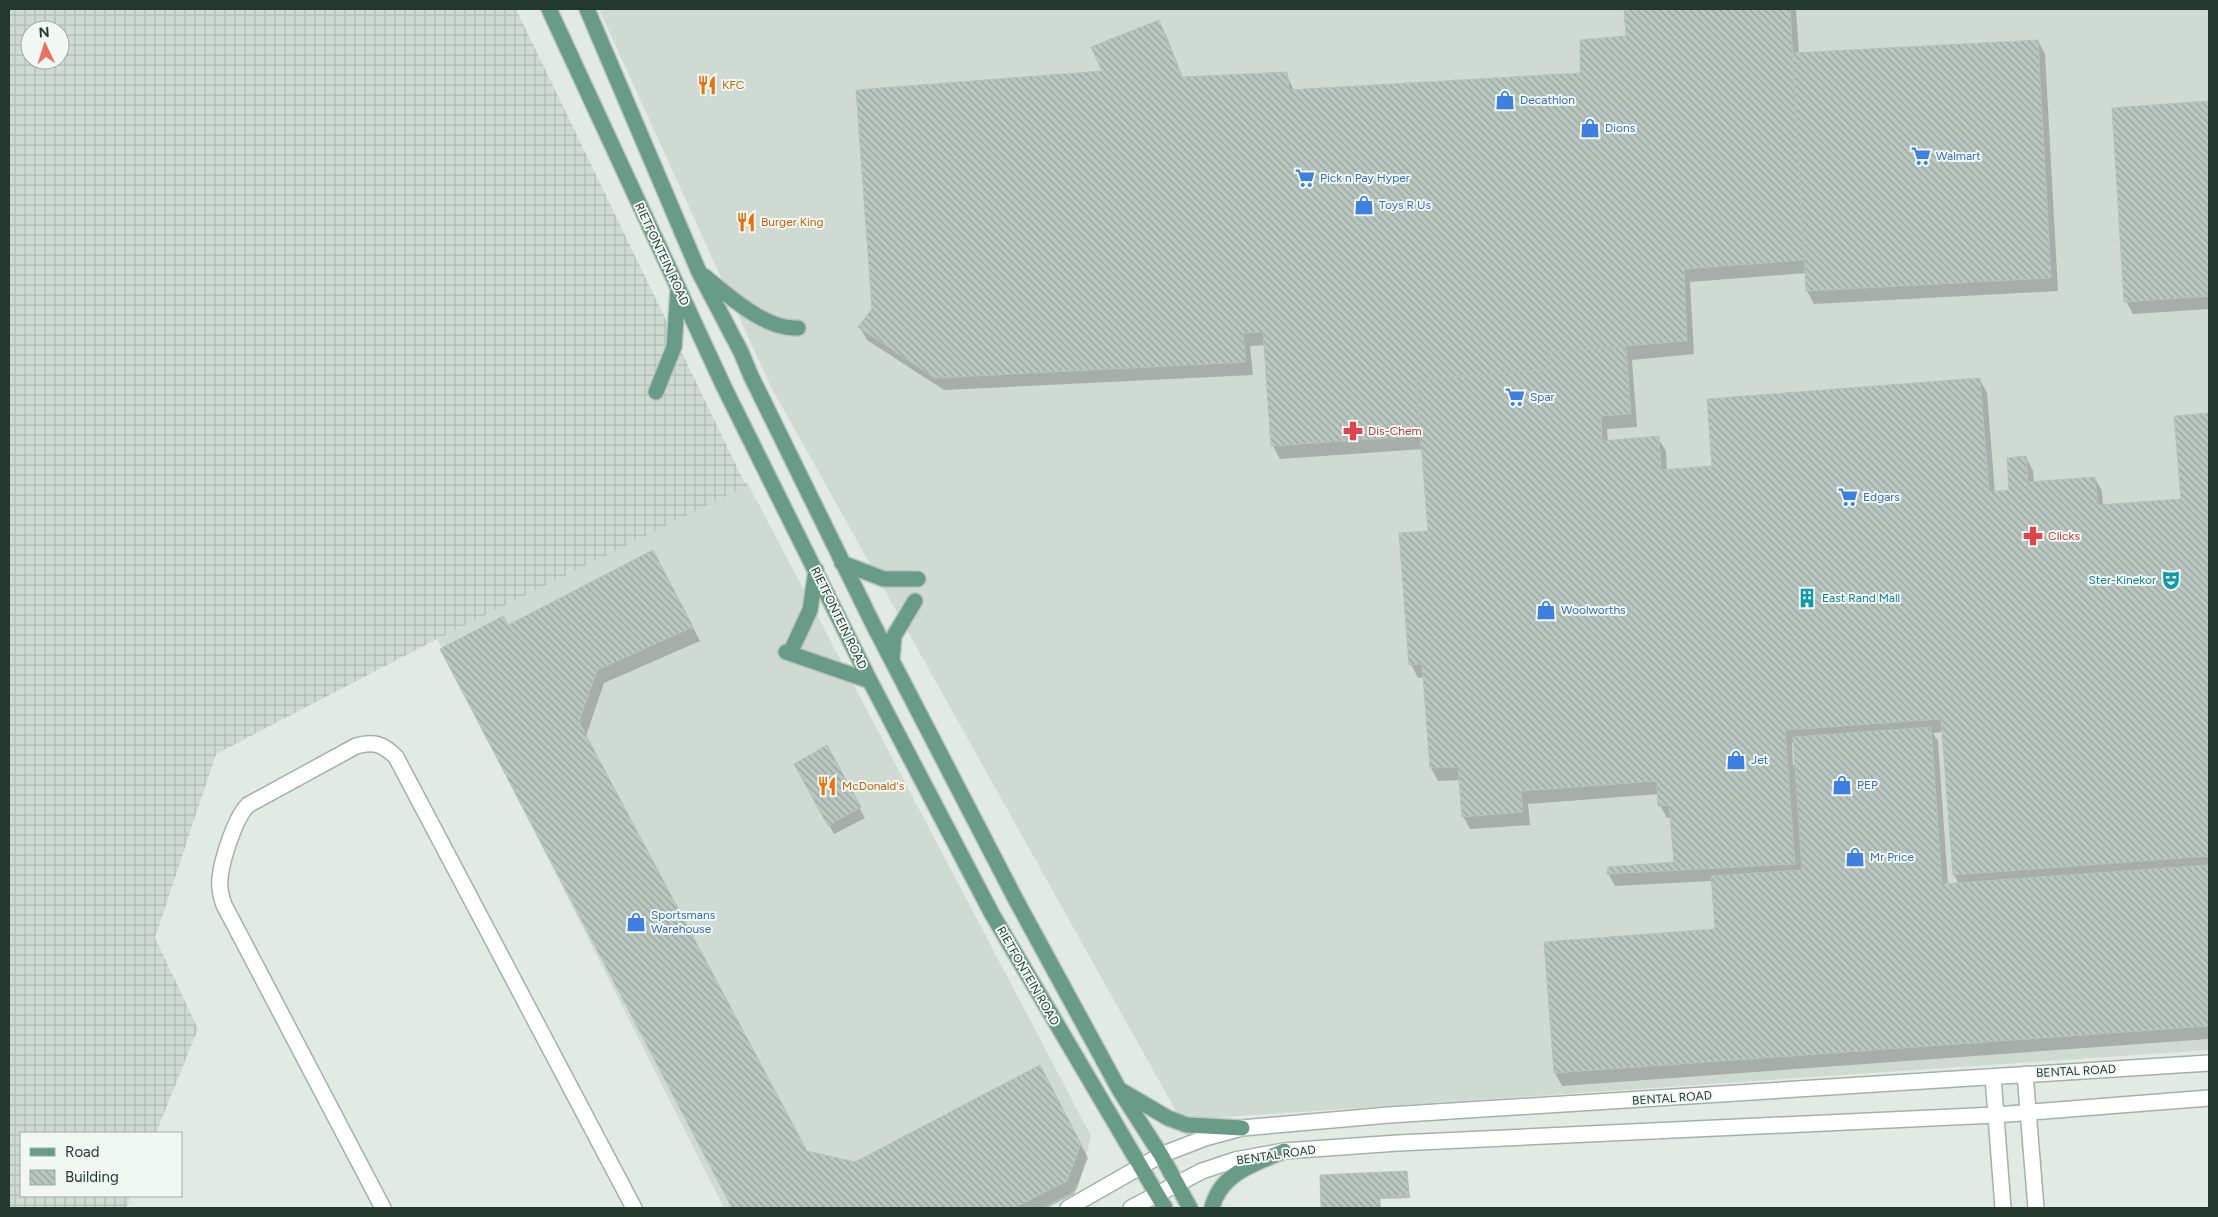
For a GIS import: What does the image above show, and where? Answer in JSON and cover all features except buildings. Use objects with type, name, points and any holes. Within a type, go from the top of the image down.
[{"type":"main road","name":"RIETFONTEIN ROAD","points":[[549,9],[678,288],[781,503],[870,681],[992,914],[1165,1208]]},
{"type":"main road","name":"RIETFONTEIN ROAD","points":[[586,9],[699,272],[741,352],[842,563],[1016,900],[1120,1091],[1161,1155],[1190,1208]]},
{"type":"main road","points":[[699,272],[747,310],[774,323],[798,328]]},
{"type":"main road","points":[[656,392],[674,347],[678,288]]},
{"type":"main road","points":[[842,563],[884,579],[918,579]]},
{"type":"main road","points":[[816,570],[810,610],[789,650],[870,681]]},
{"type":"main road","points":[[892,660],[894,636],[916,601]]},
{"type":"main road","points":[[1120,1091],[1168,1118],[1187,1125],[1242,1128]]},
{"type":"main road","points":[[1212,1208],[1217,1192],[1225,1182],[1240,1171],[1284,1151]]},
{"type":"street","points":[[383,1208],[224,905],[220,887],[220,877],[234,828],[242,811],[248,805],[356,746],[370,742],[383,746],[396,757],[634,1208]]},
{"type":"street","name":"BENTAL ROAD","points":[[1068,1208],[1161,1155],[1205,1138],[1242,1128],[1389,1115],[2209,1062]]},
{"type":"street","points":[[2025,1074],[2036,1208]]},
{"type":"street","points":[[1993,1077],[2004,1208]]},
{"type":"street","name":"BENTAL ROAD","points":[[1131,1208],[1202,1171],[1235,1160],[1284,1151],[1408,1143],[1995,1115],[2209,1098]]},
{"type":"shaded area","points":[[9,9],[516,9],[746,486],[437,639],[216,754],[155,938],[198,1029],[156,1132],[20,1132],[20,1197],[131,1197],[126,1208],[9,1208]]},
{"type":"shaded area","name":"East Rand Mall","points":[[599,9],[2209,9],[2209,1050],[1181,1120],[770,385]]},
{"type":"shaded area","points":[[747,482],[1091,1136],[1078,1189],[1041,1208],[724,1208],[437,639]]},
{"type":"place","name":"KFC","points":[[707,85]]},
{"type":"place","name":"Decathlon","points":[[1505,100]]},
{"type":"place","name":"Dions","points":[[1590,128]]},
{"type":"place","name":"Walmart","points":[[1921,156]]},
{"type":"place","name":"Pick n Pay Hyper","points":[[1305,178]]},
{"type":"place","name":"Toys R Us","points":[[1364,205]]},
{"type":"place","name":"Burger King","points":[[746,222]]},
{"type":"place","name":"Spar","points":[[1515,397]]},
{"type":"place","name":"Dis-Chem","points":[[1353,431]]},
{"type":"place","name":"Edgars","points":[[1848,497]]},
{"type":"place","name":"Clicks","points":[[2033,536]]},
{"type":"place","name":"Ster-Kinekor","points":[[2171,580]]},
{"type":"place","name":"East Rand Mall","points":[[1807,598]]},
{"type":"place","name":"Woolworths","points":[[1546,610]]},
{"type":"place","name":"Jet","points":[[1736,760]]},
{"type":"place","name":"PEP","points":[[1842,785]]},
{"type":"place","name":"McDonald's","points":[[827,786]]},
{"type":"place","name":"Mr Price","points":[[1855,857]]},
{"type":"place","name":"Sportsmans Warehouse","points":[[636,922]]}]
